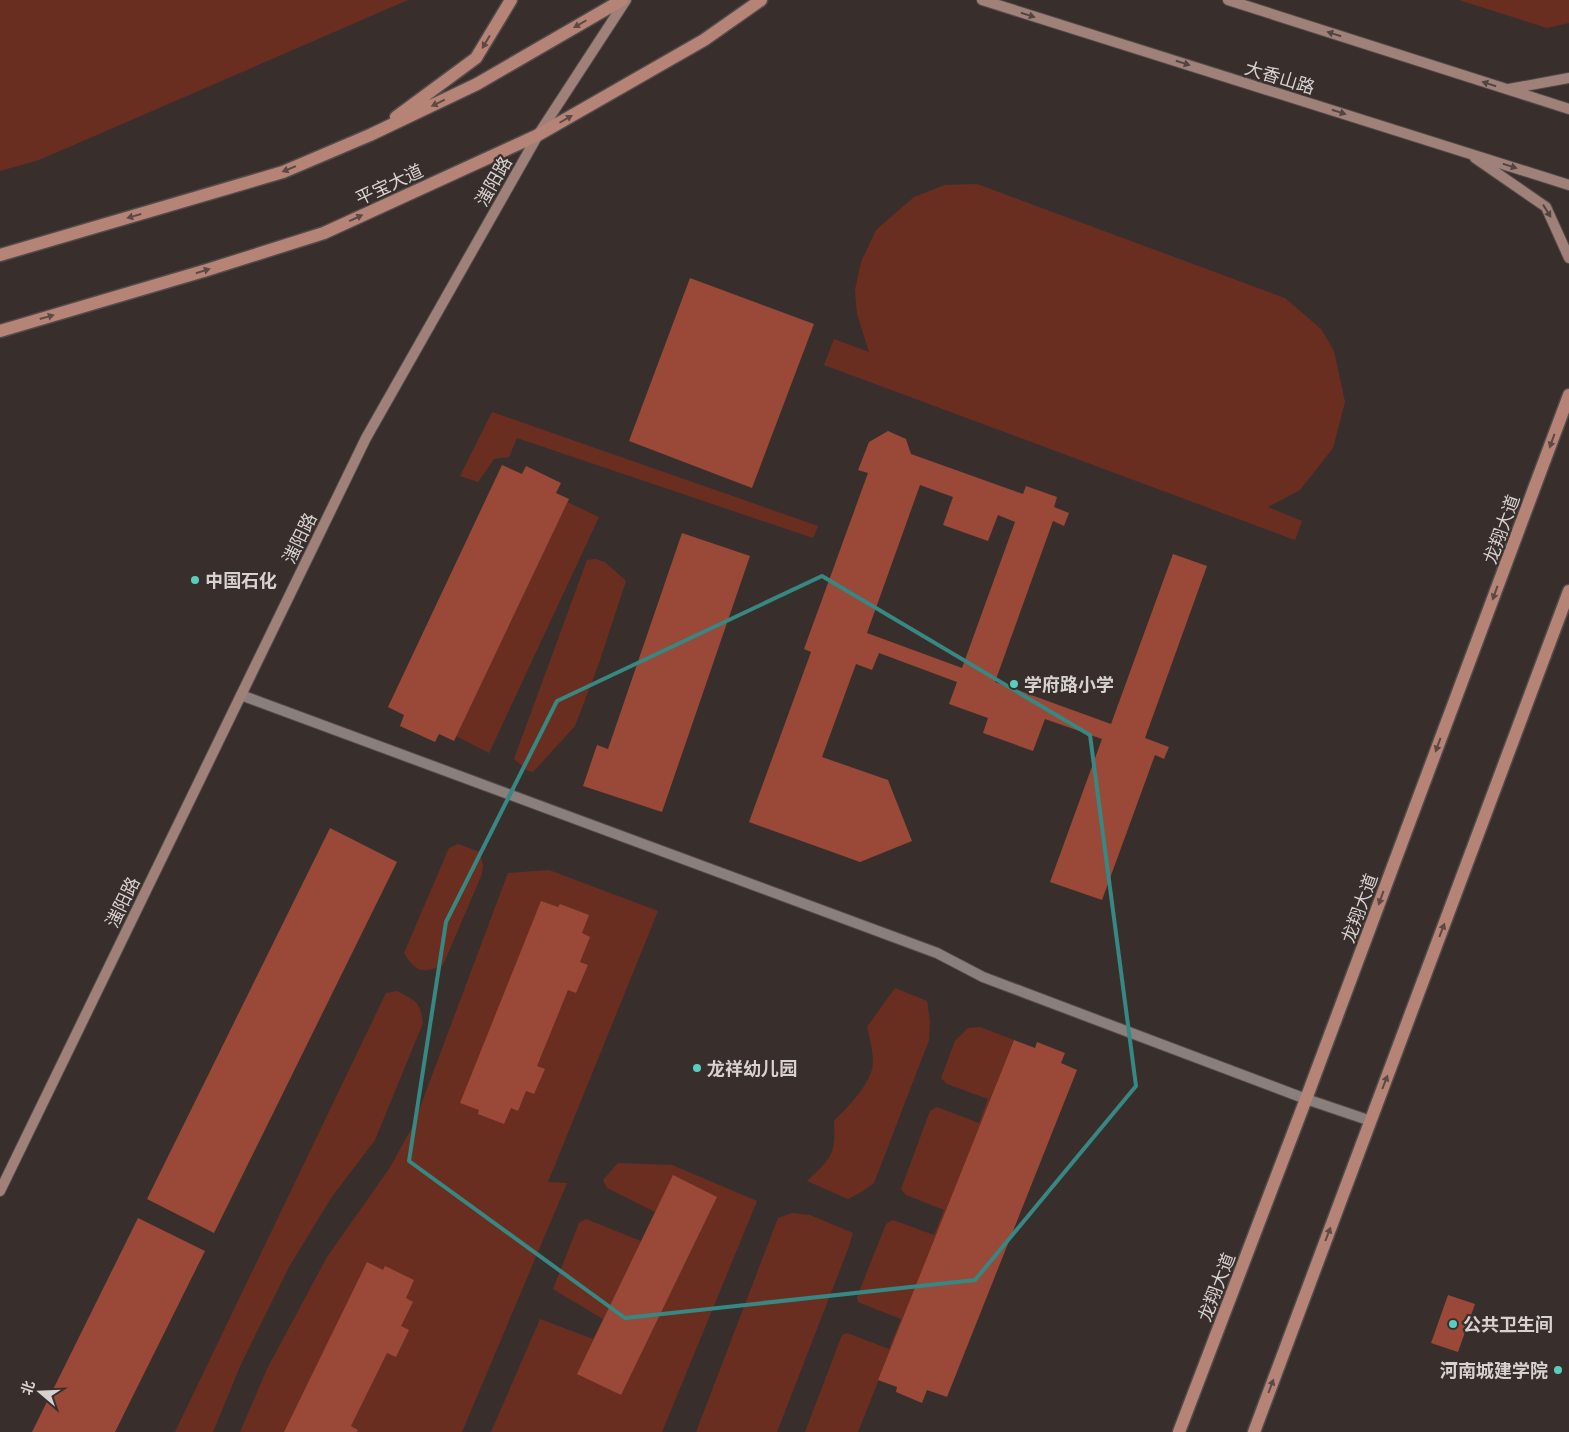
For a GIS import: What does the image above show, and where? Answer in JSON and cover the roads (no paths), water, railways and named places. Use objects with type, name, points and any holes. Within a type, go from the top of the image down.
[{"type":"main road","points":[[370,135],[476,58],[511,0]]},
{"type":"main road","points":[[0,255],[283,172],[370,135],[477,84],[624,0]]},
{"type":"main road","name":"滍阳路","points":[[0,1191],[366,438],[538,135],[624,0]]},
{"type":"main road","name":"平宝大道","points":[[0,331],[324,233],[538,135],[704,40],[761,0]]},
{"type":"main road","name":"大香山路","points":[[982,0],[1569,185]]},
{"type":"main road","points":[[1228,0],[1569,109]]},
{"type":"main road","points":[[1507,90],[1569,78]]},
{"type":"main road","points":[[1466,152],[1546,207],[1569,258]]},
{"type":"main road","name":"龙翔大道","points":[[1179,1432],[1306,1099],[1569,395]]},
{"type":"main road","points":[[1254,1432],[1569,591]]},
{"type":"street","points":[[241,695],[937,953],[982,977],[1306,1099],[1371,1121]]},
{"type":"place","name":"中国石化","points":[[195,580]]},
{"type":"place","name":"学府路小学","points":[[1014,684]]},
{"type":"place","name":"龙祥幼儿园","points":[[697,1068]]},
{"type":"place","name":"公共卫生间","points":[[1453,1324]]},
{"type":"place","name":"河南城建学院","points":[[1558,1370]]}]
